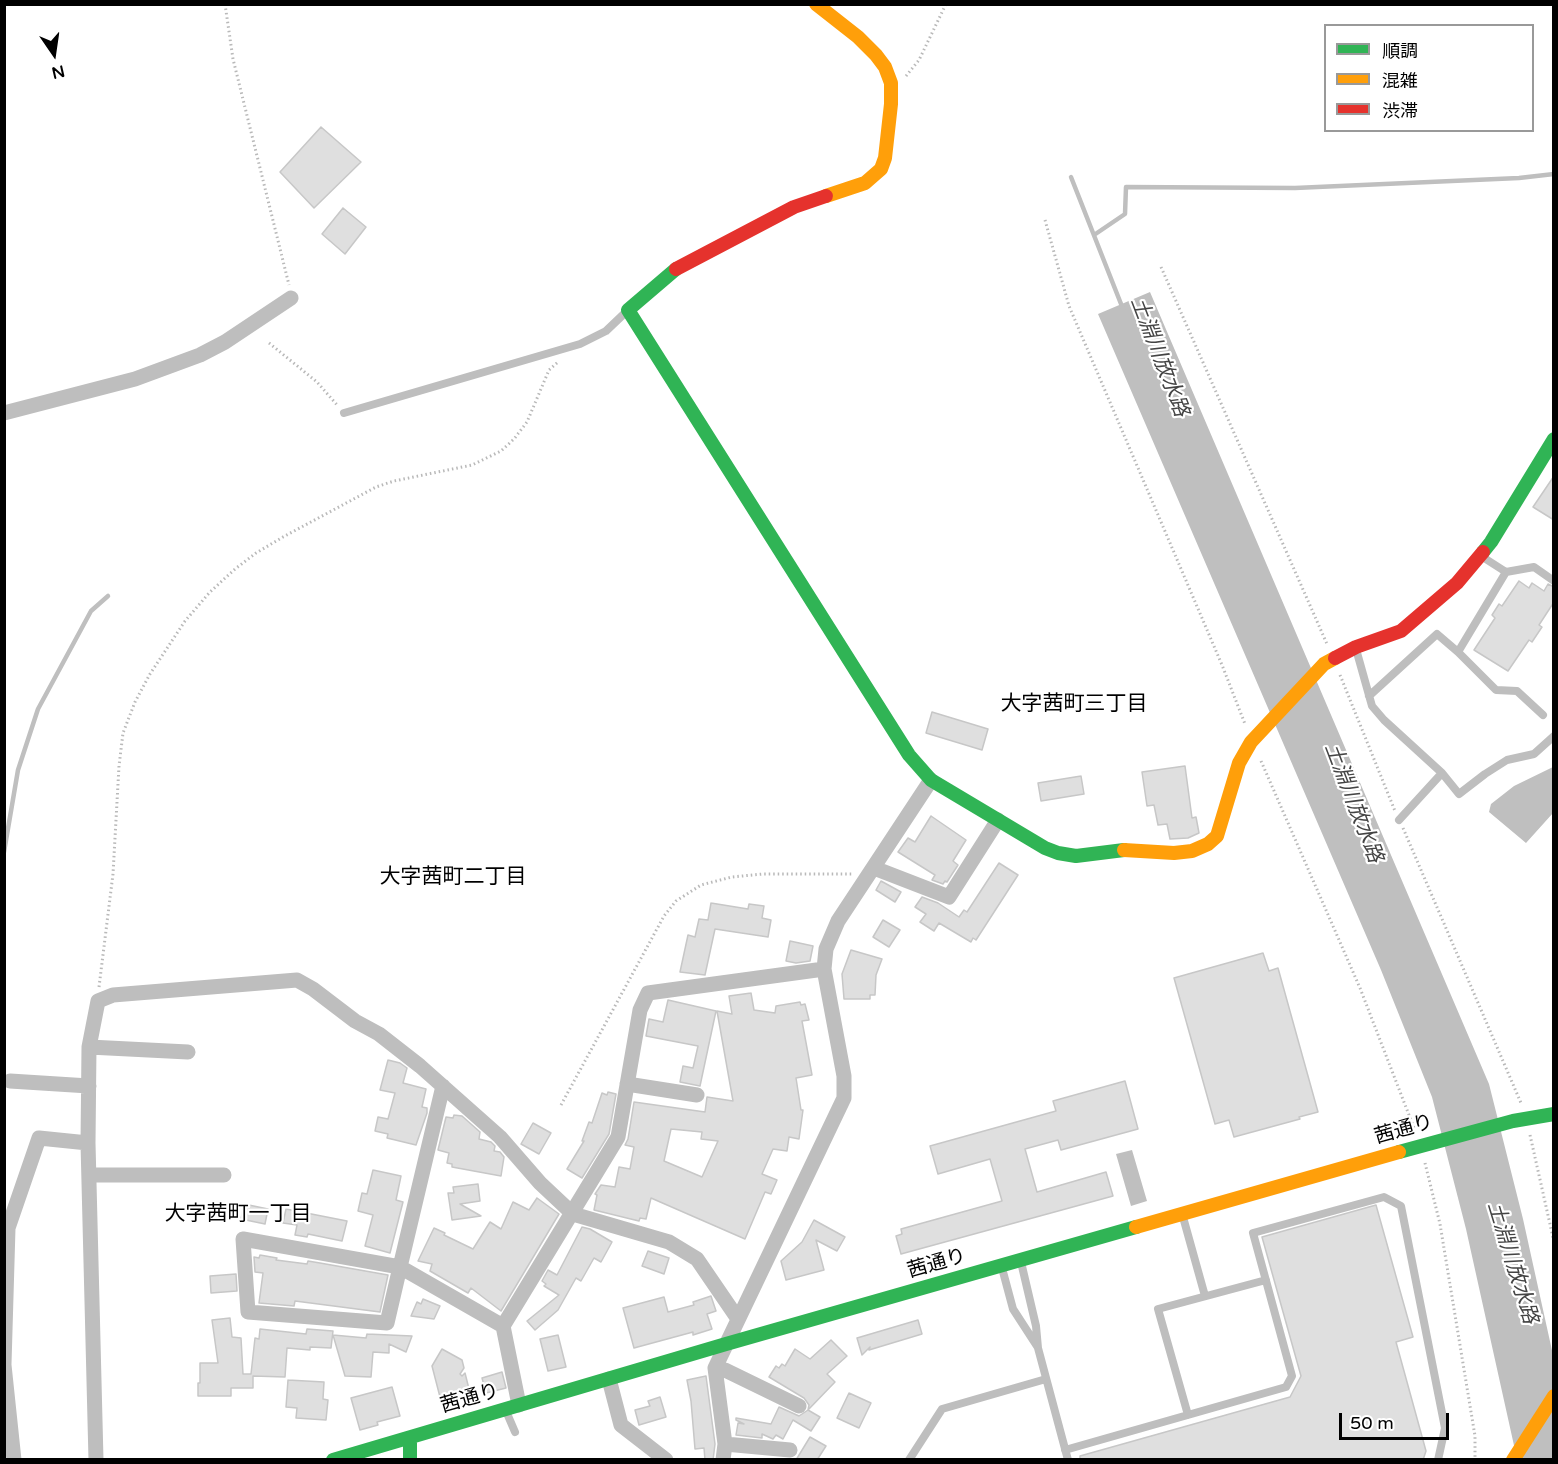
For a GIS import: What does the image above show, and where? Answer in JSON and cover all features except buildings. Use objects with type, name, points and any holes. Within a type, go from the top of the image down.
[{"type":"street","points":[[816,4],[858,37],[876,55],[885,67],[891,82],[885,158],[881,169],[865,183],[794,207],[673,271],[628,310],[909,755],[932,780],[1045,848],[1076,856],[1127,850],[1174,853],[1192,851],[1217,836],[1239,763],[1256,736],[1329,662],[1356,647],[1401,631],[1457,583],[1491,542],[1554,439]]},
{"type":"street","points":[[4,413],[135,379],[200,355],[225,342],[291,298]]},
{"type":"street","points":[[790,1450],[724,1452],[715,1368],[844,1098],[844,1076],[824,969],[826,949],[838,921],[932,780]]},
{"type":"street","points":[[871,871],[949,897],[998,820]]},
{"type":"street","points":[[512,1407],[503,1326],[618,1137],[640,1010],[648,993],[824,969]]},
{"type":"street","points":[[96,1460],[88,1143],[89,1047],[98,1001],[113,995],[297,980],[313,989],[355,1021],[379,1034],[420,1066],[500,1137],[540,1183],[573,1214],[669,1242],[697,1259],[738,1319]]},
{"type":"street","points":[[89,1047],[188,1052]]},
{"type":"street","points":[[10,1081],[89,1086]]},
{"type":"street","points":[[627,1084],[697,1095]]},
{"type":"street","points":[[443,1086],[400,1268],[387,1323],[248,1312],[243,1239],[400,1268],[503,1326]]},
{"type":"street","name":"茜通り","points":[[333,1460],[726,1344],[1427,1144],[1520,1120],[1554,1114]]},
{"type":"street","points":[[14,1460],[4,1364],[8,1228],[39,1138],[88,1143]]},
{"type":"street","points":[[89,1175],[224,1175]]},
{"type":"street","points":[[715,1368],[725,1370],[799,1406]]},
{"type":"street","points":[[609,1379],[621,1425],[666,1460]]},
{"type":"street","points":[[1514,1460],[1554,1396]]},
{"type":"street","points":[[410,1437],[410,1460]]},
{"type":"street","points":[[390,1443],[390,1460]]},
{"type":"lane","points":[[344,413],[580,344],[606,331],[628,310]]},
{"type":"lane","points":[[1479,555],[1506,572],[1534,567],[1554,580]]},
{"type":"lane","points":[[1458,652],[1506,572]]},
{"type":"lane","points":[[1369,696],[1437,634],[1496,690],[1517,691],[1543,715]]},
{"type":"lane","points":[[1356,647],[1372,706],[1384,720],[1442,773],[1459,794],[1507,760],[1533,754],[1554,736]]},
{"type":"lane","points":[[1400,820],[1442,773]]},
{"type":"lane","points":[[1065,1450],[1286,1387],[1292,1376],[1253,1233],[1384,1197],[1401,1206],[1445,1428],[1438,1460]]},
{"type":"lane","points":[[1182,1214],[1205,1296]]},
{"type":"lane","points":[[1021,1260],[1036,1326],[1038,1348],[1068,1460]]},
{"type":"lane","points":[[1002,1266],[1013,1309],[1038,1348]]},
{"type":"lane","points":[[1188,1415],[1158,1309],[1266,1280]]},
{"type":"lane","points":[[909,1460],[942,1409],[1046,1379]]},
{"type":"lane","points":[[512,1407],[515,1432]]},
{"type":"path","points":[[225,4],[233,59],[286,269],[291,298]]},
{"type":"path","points":[[891,82],[904,79],[920,60],[946,4]]},
{"type":"path","points":[[1045,220],[1069,306],[1222,665],[1256,736],[1427,1144],[1475,1436],[1475,1460]]},
{"type":"path","points":[[1161,267],[1329,662],[1516,1087],[1520,1120],[1554,1242]]},
{"type":"path","points":[[269,343],[317,381],[344,413]]},
{"type":"path","points":[[98,1001],[113,874],[118,766],[123,733],[135,702],[150,674],[184,621],[234,569],[256,553],[376,487],[394,481],[472,465],[501,451],[527,422],[549,370],[580,344]]},
{"type":"path","points":[[561,1105],[663,916],[676,901],[688,892],[716,881],[746,875],[871,871]]},
{"type":"water","points":[[1150,292],[1489,1084],[1523,1219],[1553,1355],[1553,1459],[1517,1459],[1466,1229],[1432,1097],[1381,970],[1098,314]]},
{"type":"water","points":[[1553,767],[1553,813],[1526,843],[1489,812],[1491,804],[1514,786]]},
{"type":"water","points":[[1132,1150],[1147,1201],[1131,1206],[1116,1154]]},
{"type":"waterway","points":[[1094,235],[1125,214],[1126,187],[1295,188],[1519,178],[1554,174]]},
{"type":"waterway","name":"土淵川放水路","points":[[1071,177],[1123,309]]},
{"type":"waterway","points":[[4,852],[18,770],[38,709],[91,611],[108,596]]},
{"type":"traffic: fast","points":[[676,269],[628,310],[909,755],[931,780],[1045,848],[1076,856],[1124,850]]},
{"type":"traffic: fast","points":[[1483,552],[1554,439]]},
{"type":"traffic: fast","points":[[1399,1152],[1513,1121],[1554,1114]]},
{"type":"traffic: fast","points":[[333,1460],[726,1344],[1136,1227]]},
{"type":"traffic: fast","points":[[410,1438],[410,1460]]},
{"type":"traffic: slow","points":[[816,4],[858,37],[876,55],[885,67],[891,83],[885,158],[881,169],[865,183],[826,196]]},
{"type":"traffic: slow","points":[[1124,850],[1174,853],[1192,851],[1208,844],[1217,836],[1239,763],[1251,742],[1324,664],[1335,658]]},
{"type":"traffic: slow","points":[[1136,1227],[1399,1152]]},
{"type":"traffic: slow","points":[[1513,1460],[1554,1396]]},
{"type":"traffic: jam","points":[[676,269],[794,207],[826,196]]},
{"type":"traffic: jam","points":[[1335,658],[1356,647],[1401,631],[1457,583],[1483,552]]},
{"type":"district","name":"大字茜町三丁目","points":[[1074,704]]},
{"type":"district","name":"大字茜町二丁目","points":[[453,877]]},
{"type":"district","name":"大字茜町一丁目","points":[[238,1214]]}]
